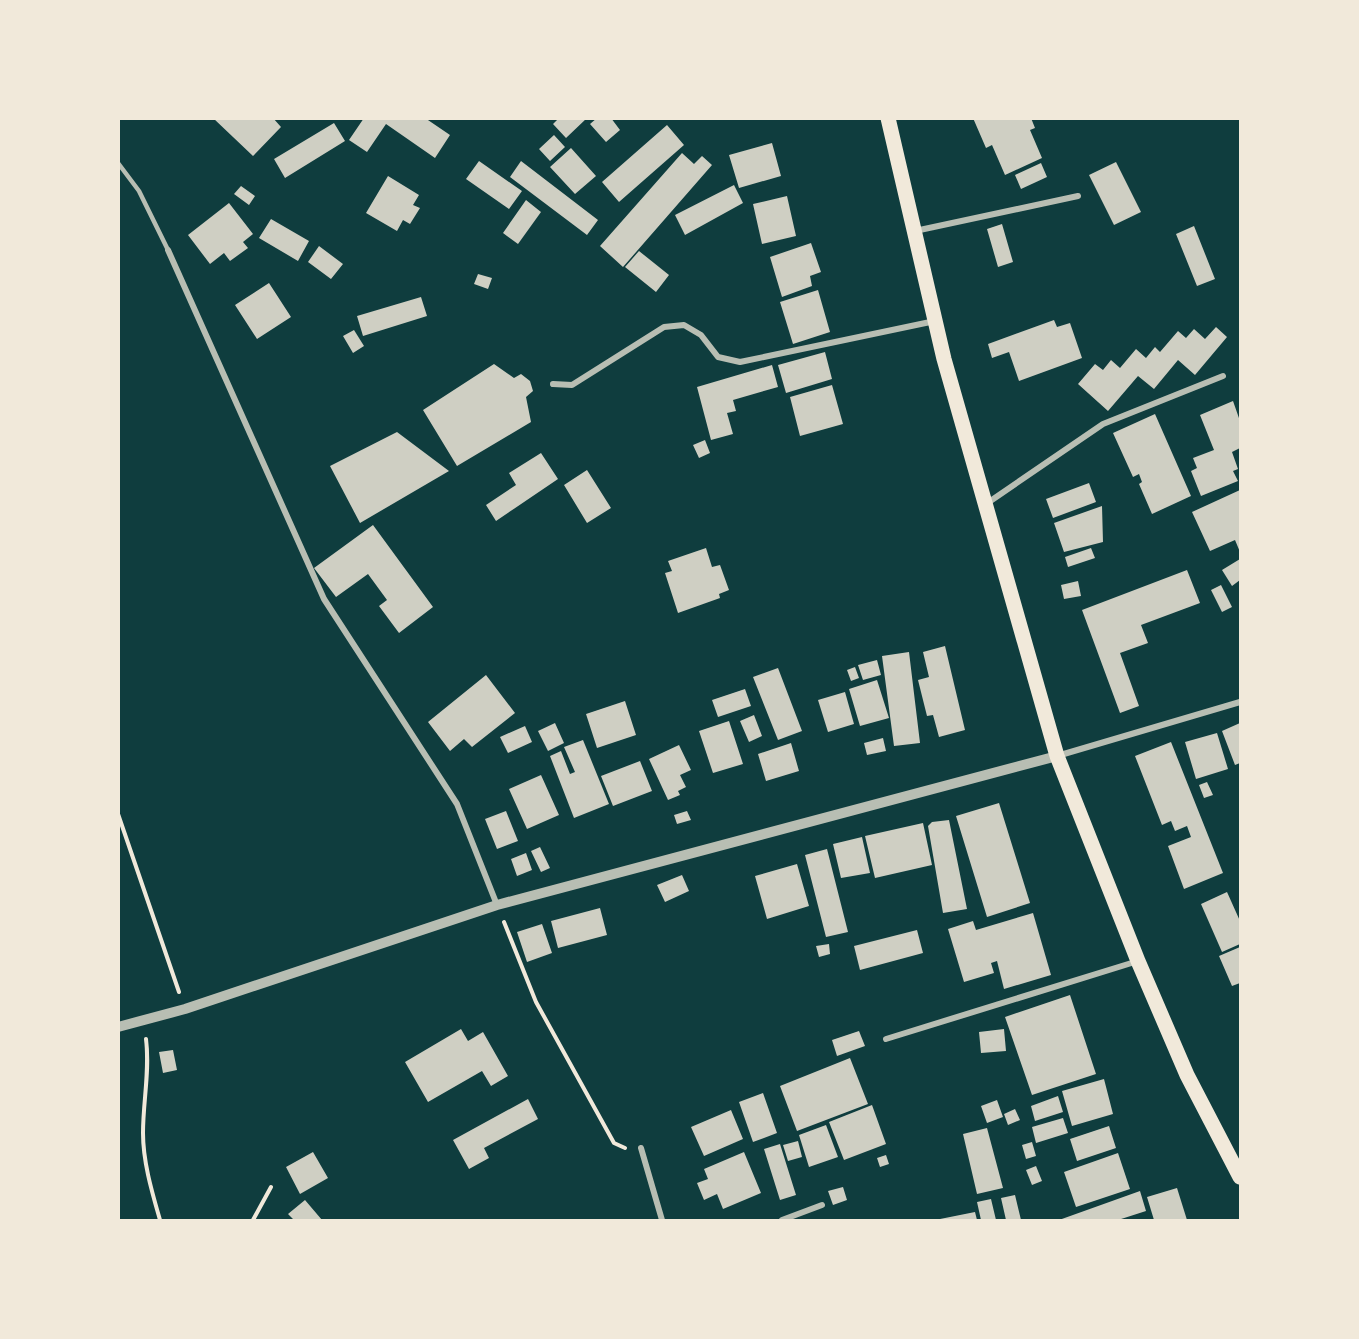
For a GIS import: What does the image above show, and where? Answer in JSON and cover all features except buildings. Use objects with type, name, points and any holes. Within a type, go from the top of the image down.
[{"type":"main road","points":[[888,118],[935,320],[1057,756],[1138,961],[1187,1075],[1240,1177]]},
{"type":"street","points":[[914,231],[1078,196]]},
{"type":"street","points":[[168,250],[324,598],[457,804],[497,905]]},
{"type":"street","points":[[553,384],[572,385],[664,327],[684,325],[701,335],[718,357],[740,362],[935,320]]},
{"type":"street","points":[[985,504],[1103,424],[1223,376]]},
{"type":"street","points":[[118,1027],[185,1008],[497,905],[1057,756],[1240,702]]},
{"type":"street","points":[[886,1039],[1138,961]]},
{"type":"street","points":[[642,1148],[662,1221]]},
{"type":"street","points":[[782,1221],[822,1205]]},
{"type":"lane","points":[[118,163],[139,191],[168,250]]},
{"type":"path","points":[[118,814],[185,1008]]},
{"type":"path","points":[[497,905],[536,1002],[615,1143],[632,1151],[642,1148]]},
{"type":"path","points":[[144,1020],[149,1063],[143,1133],[150,1186],[160,1221]]},
{"type":"path","points":[[253,1221],[271,1187]]}]
